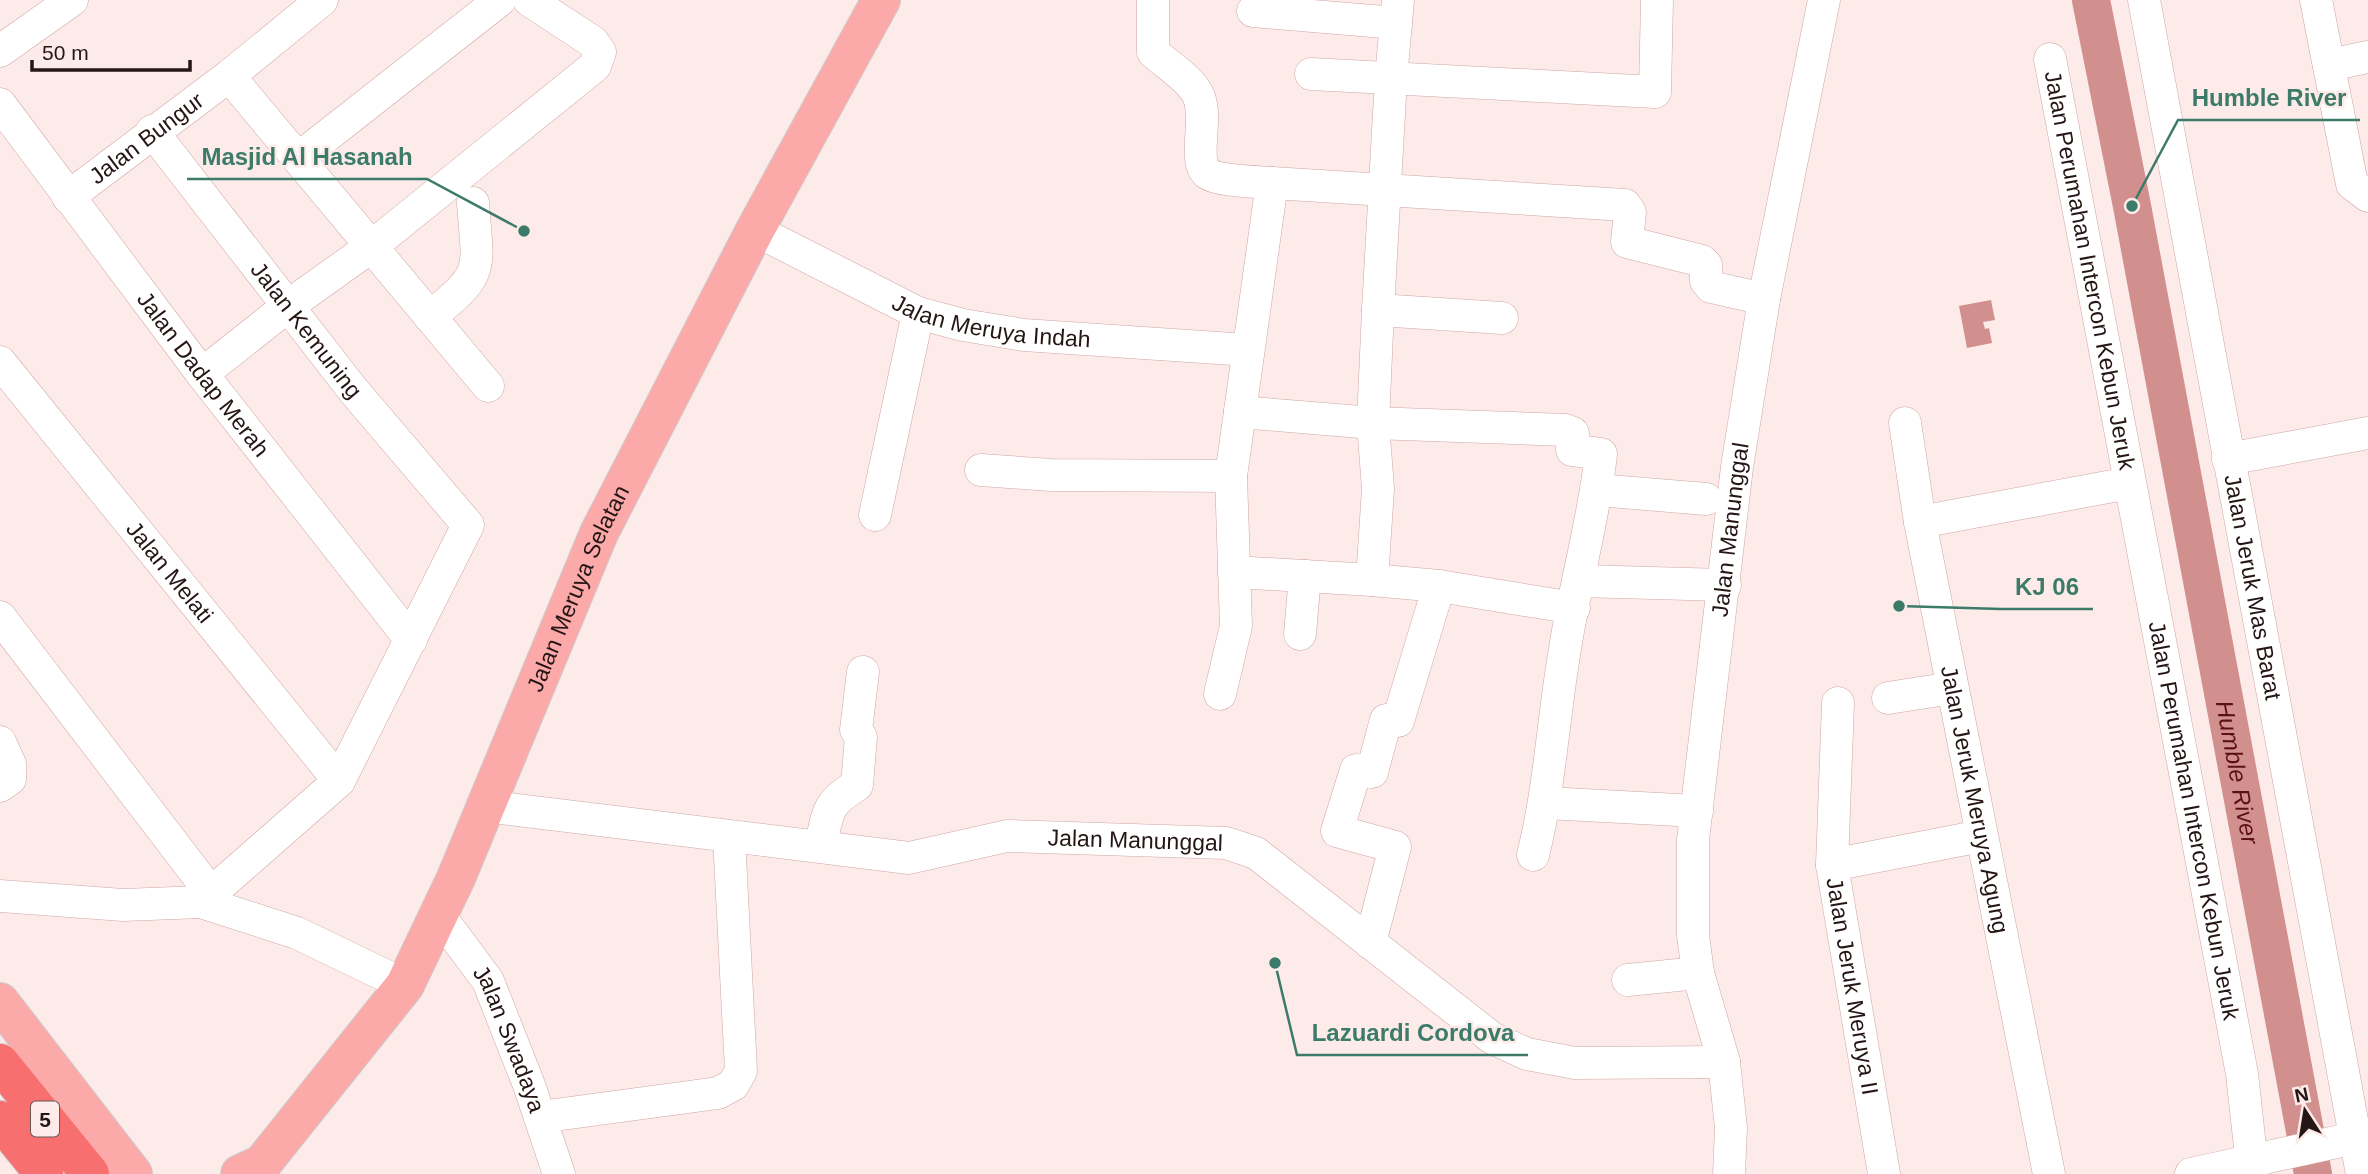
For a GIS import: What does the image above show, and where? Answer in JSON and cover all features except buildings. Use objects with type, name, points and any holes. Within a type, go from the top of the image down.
[{"type":"highway","name":"5","points":[[0,1063],[124,1171]]},
{"type":"highway","name":"5","points":[[0,1120],[44,1174]]},
{"type":"main road","name":"Jalan Meruya Selatan","points":[[255,1171],[405,985],[439,915],[599,533],[755,230],[881,0]]},
{"type":"main road","points":[[0,1002],[124,1171]]},
{"type":"street","points":[[0,51],[72,0]]},
{"type":"street","name":"Jalan Bungur","points":[[68,197],[152,131],[229,76],[322,0]]},
{"type":"street","points":[[300,157],[500,0]]},
{"type":"street","points":[[202,374],[288,306],[372,246],[598,61],[600,52],[593,42],[529,0]]},
{"type":"street","points":[[1153,0],[1153,52],[1197,91],[1203,107],[1202,164],[1207,173],[1218,177],[1272,183],[1625,205],[1630,212],[1626,242],[1702,261],[1706,265],[1706,281],[1712,287],[1764,299]]},
{"type":"street","points":[[1311,74],[1655,92],[1657,0]]},
{"type":"street","name":"Jalan Manunggal","points":[[1730,1174],[1731,1128],[1724,1062],[1699,973],[1691,893],[1697,811],[1737,467],[1764,299],[1824,0]]},
{"type":"street","name":"Jalan Jeruk Mas Barat","points":[[2144,0],[2362,1174]]},
{"type":"street","points":[[2316,0],[2353,184],[2368,196]]},
{"type":"street","points":[[1253,11],[1397,11],[1373,423],[1378,489],[1373,580]]},
{"type":"street","points":[[2329,65],[2368,57]]},
{"type":"street","name":"Jalan Perumahan Intercon Kebun Jeruk","points":[[2050,59],[2242,1074],[2262,1163]]},
{"type":"street","points":[[229,76],[300,157],[488,387]]},
{"type":"street","name":"Jalan Dadap Merah","points":[[0,104],[202,374],[411,640]]},
{"type":"street","name":"Jalan Kemuning","points":[[152,131],[353,390],[468,525],[411,640]]},
{"type":"street","points":[[1220,694],[1236,626],[1231,476],[1272,183]]},
{"type":"street","points":[[430,317],[473,277],[477,257],[473,203]]},
{"type":"street","name":"Jalan Meruya Indah","points":[[755,230],[918,313],[963,325],[1024,335],[1248,350]]},
{"type":"street","points":[[1378,310],[1502,318]]},
{"type":"street","points":[[875,514],[918,313]]},
{"type":"street","name":"Jalan Melati","points":[[0,362],[339,782]]},
{"type":"street","points":[[1240,412],[1373,423],[1565,430],[1573,433],[1572,450],[1601,454],[1597,490],[1565,648],[1546,803],[1533,855]]},
{"type":"street","name":"Jalan Jeruk Meruya Agung","points":[[1905,423],[1920,522],[2049,1174]]},
{"type":"street","points":[[2228,459],[2368,433]]},
{"type":"street","points":[[981,470],[1052,475],[1231,476]]},
{"type":"street","name":"Jalan Perumahan Intercon Kebun Jeruk","points":[[1920,522],[2129,483]]},
{"type":"street","points":[[1597,490],[1706,499]]},
{"type":"street","points":[[1234,572],[1576,594],[1725,585]]},
{"type":"street","points":[[1300,634],[1305,576]]},
{"type":"street","points":[[1370,943],[1395,847],[1337,831],[1356,770],[1372,772],[1386,720],[1398,721],[1439,586]]},
{"type":"street","points":[[0,617],[206,897]]},
{"type":"street","points":[[206,897],[339,782],[411,640]]},
{"type":"street","points":[[821,845],[829,808],[835,798],[857,785],[861,737],[856,730],[863,672]]},
{"type":"street","points":[[1888,698],[1952,688]]},
{"type":"street","points":[[1832,865],[1838,703]]},
{"type":"street","points":[[0,742],[10,764],[10,779],[0,786]]},
{"type":"street","points":[[1546,803],[1697,811]]},
{"type":"street","name":"Jalan Manunggal","points":[[485,806],[729,837],[821,845],[909,858],[1007,836],[1226,843],[1256,853],[1492,1038],[1527,1054],[1575,1063],[1724,1062]]},
{"type":"street","name":"Jalan Jeruk Meruya II","points":[[1884,1174],[1832,865],[1981,836]]},
{"type":"street","points":[[540,1117],[718,1093],[733,1086],[741,1071],[729,837]]},
{"type":"street","points":[[0,896],[123,905],[206,897],[297,933],[405,985]]},
{"type":"street","name":"Jalan Swadaya","points":[[439,915],[488,981],[559,1174]]},
{"type":"street","points":[[1628,980],[1699,973]]},
{"type":"street","points":[[2191,1174],[2262,1163],[2354,1138]]},
{"type":"shaded area","points":[[1991,300],[1995,320],[1983,322],[1985,329],[1989,328],[1992,343],[1967,348],[1959,306]]},
{"type":"waterway","name":"Humble River","points":[[2091,0],[2313,1174]]},
{"type":"place","name":"Humble River","points":[[2132,206]]},
{"type":"place","name":"Masjid Al Hasanah","points":[[524,231]]},
{"type":"place","name":"KJ 06","points":[[1899,606]]},
{"type":"place","name":"Lazuardi Cordova","points":[[1275,963]]}]
